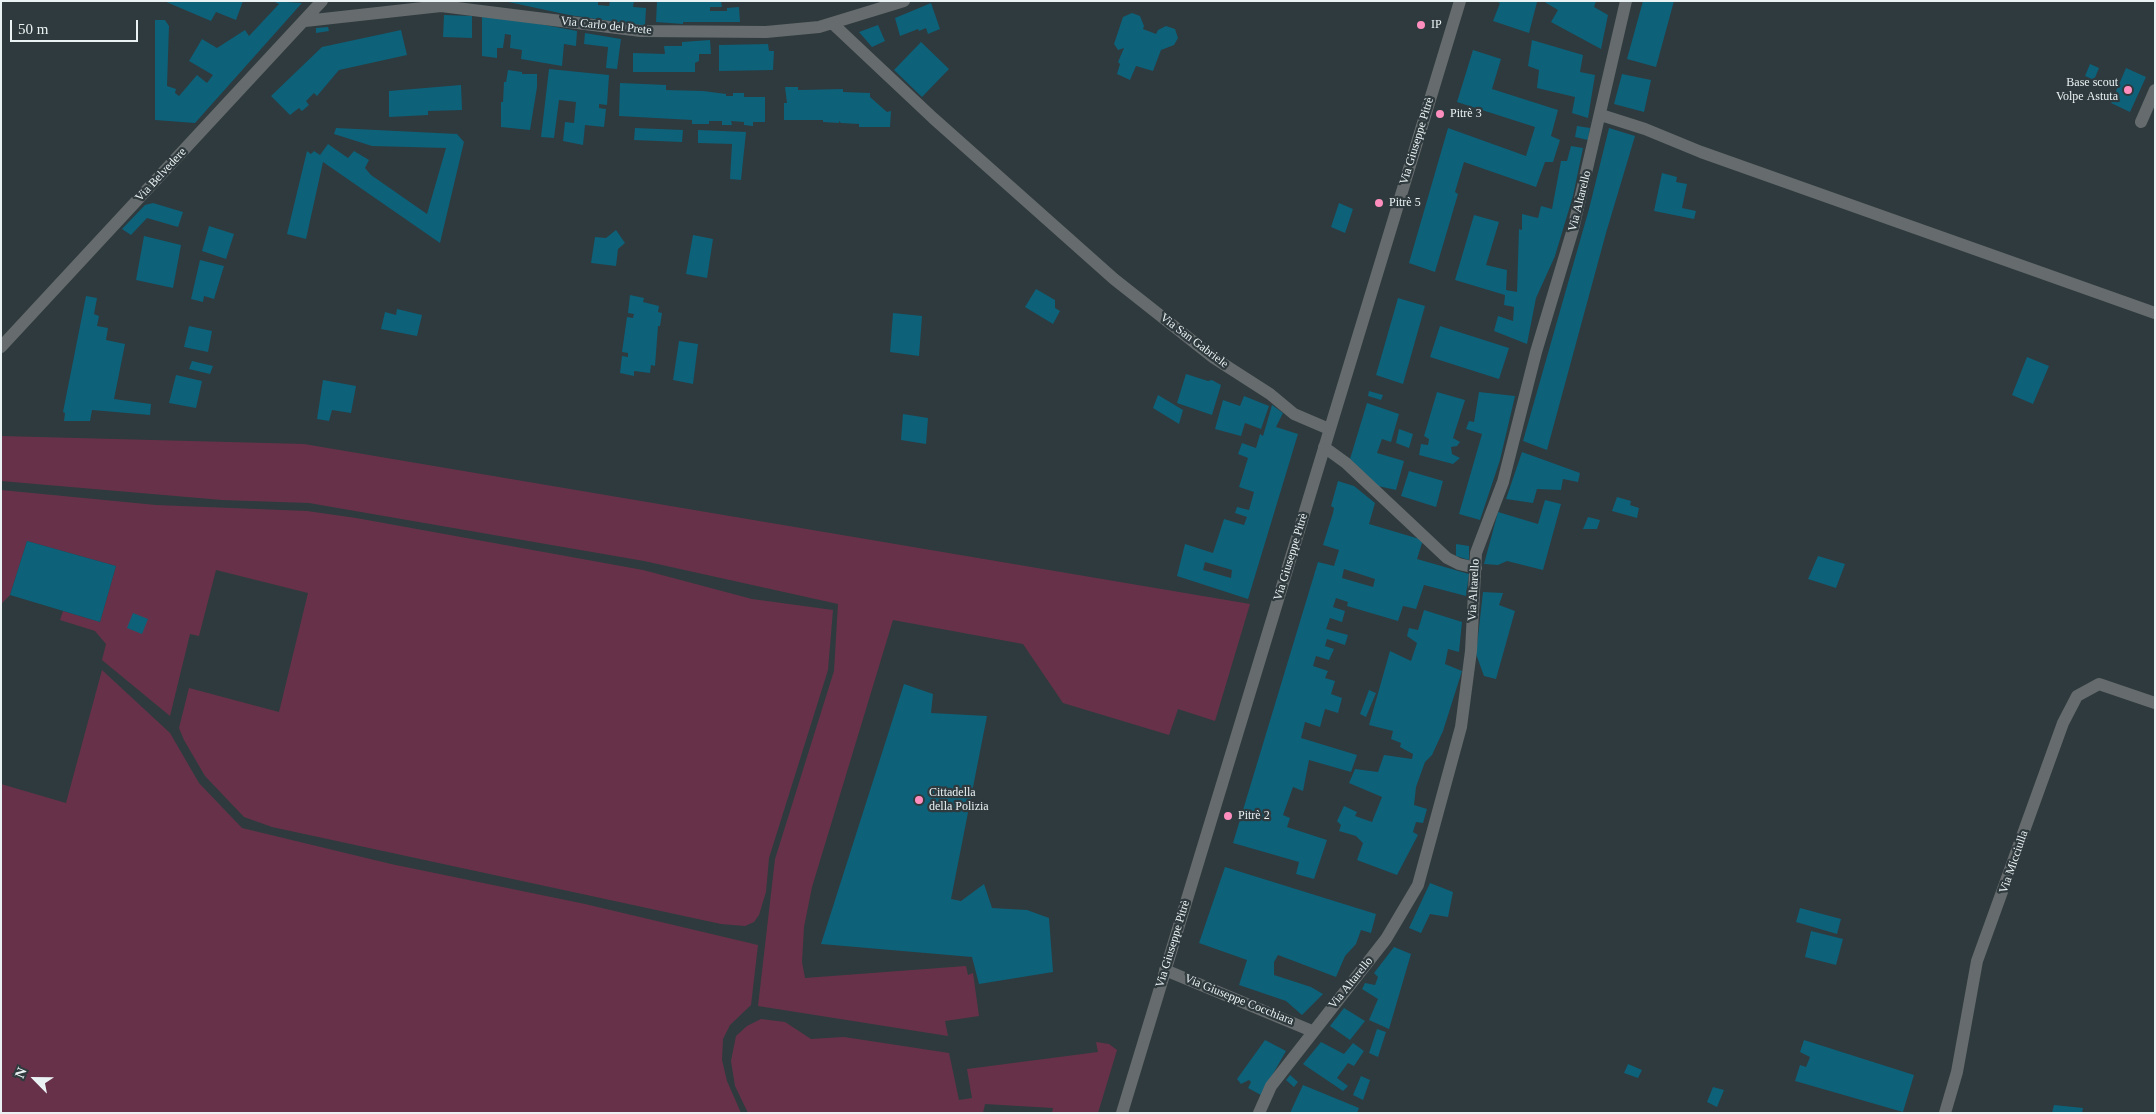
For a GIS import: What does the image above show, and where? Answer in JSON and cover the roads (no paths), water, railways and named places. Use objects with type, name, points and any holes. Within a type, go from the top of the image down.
[{"type":"street","name":"Via Carlo del Prete","points":[[305,21],[441,6],[641,31],[766,32],[832,24],[904,1]]},
{"type":"street","name":"Via Giuseppe Pitrè","points":[[1122,1113],[1460,1]]},
{"type":"street","name":"Via Altarello","points":[[1259,1113],[1271,1086],[1312,1031],[1386,939],[1418,886],[1461,727],[1471,651],[1476,553],[1503,482],[1536,352],[1573,229],[1626,1]]},
{"type":"street","name":"Via Belvedere","points":[[1,347],[305,21],[319,2]]},
{"type":"street","name":"Via San Gabriele","points":[[832,24],[933,118],[1114,279],[1214,358],[1270,394],[1294,414],[1329,429]]},
{"type":"street","points":[[2141,122],[2155,90]]},
{"type":"street","points":[[1601,115],[1645,129],[1701,152],[2155,313]]},
{"type":"street","points":[[1324,447],[1346,463],[1447,558],[1459,564],[1476,568]]},
{"type":"street","name":"Via Micciulla","points":[[1945,1113],[1957,1072],[1977,961],[2063,723],[2077,696],[2099,684],[2155,703]]},
{"type":"street","name":"Via Giuseppe Cocchiara","points":[[1165,970],[1312,1031]]},
{"type":"place","name":"IP","points":[[1421,25]]},
{"type":"place","name":"Base scout Volpe Astuta","points":[[2128,90]]},
{"type":"place","name":"Pitrè 3","points":[[1440,114]]},
{"type":"place","name":"Pitrè 5","points":[[1379,203]]},
{"type":"place","name":"Cittadella della Polizia","points":[[919,800]]},
{"type":"place","name":"Pitrè 2","points":[[1228,816]]}]
